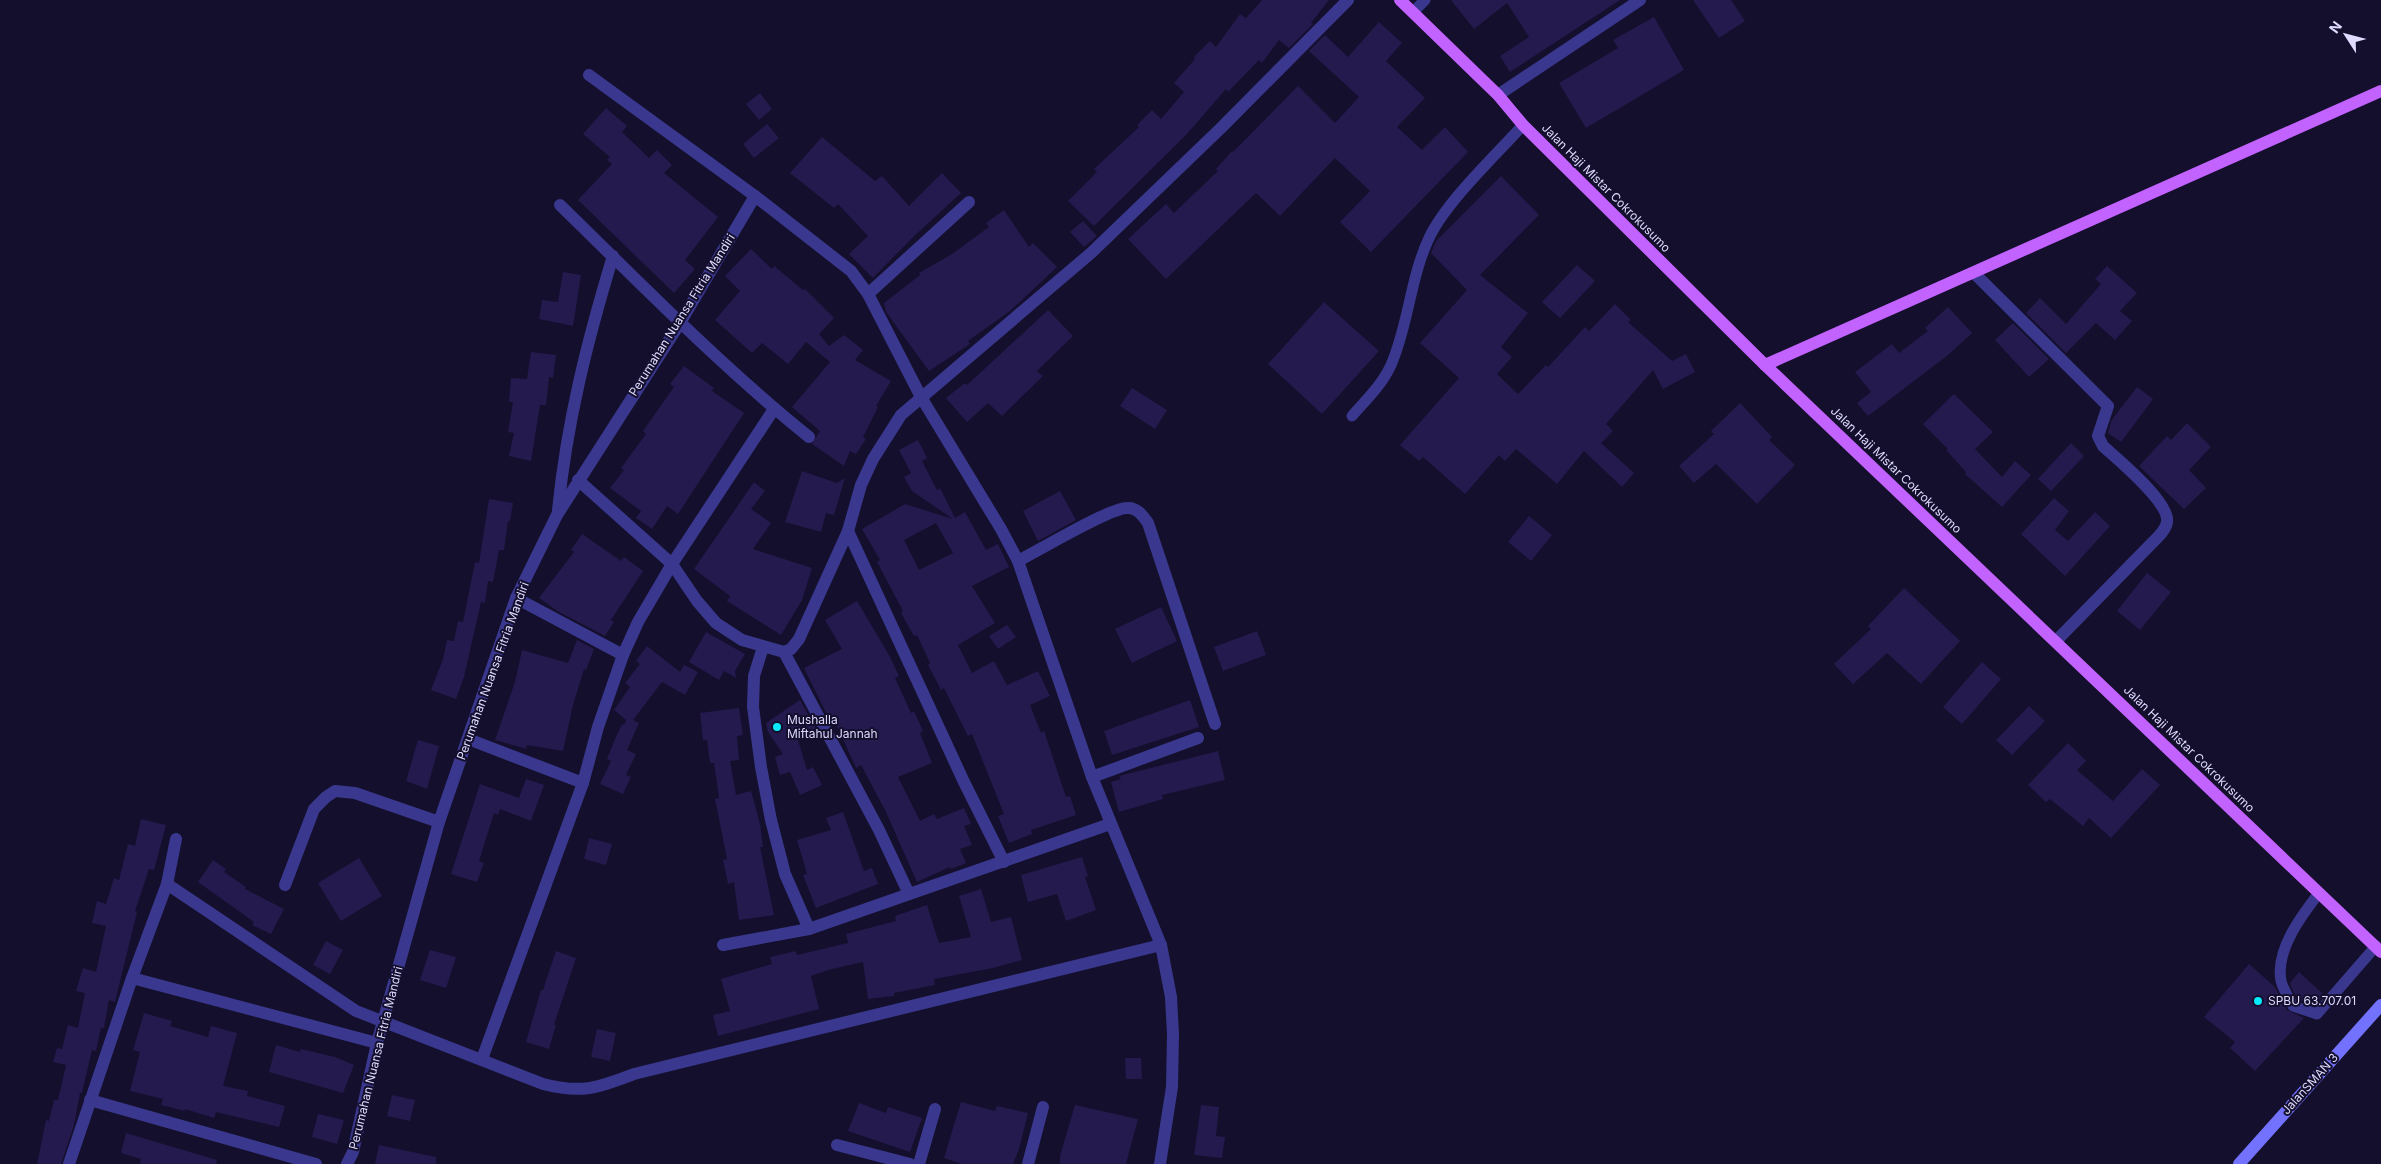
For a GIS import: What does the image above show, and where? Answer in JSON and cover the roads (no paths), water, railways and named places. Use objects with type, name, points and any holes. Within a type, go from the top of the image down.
[{"type":"main road","name":"Jalan Haji Mistar Cokrokusumo","points":[[1400,0],[1498,94],[1523,125],[1765,365],[2378,949]]},
{"type":"main road","points":[[1765,365],[2381,91]]},
{"type":"street","points":[[578,480],[672,564],[697,601],[716,623],[742,640],[784,652],[791,649],[799,639],[848,531],[861,485],[873,459],[901,415],[1091,253],[1222,128],[1348,0]]},
{"type":"street","points":[[1498,94],[1640,0]]},
{"type":"street","points":[[589,75],[755,196],[851,271],[868,294],[922,397],[1001,528],[1018,561],[1110,824],[1161,945],[1171,997],[1173,1034],[1172,1087],[1160,1164]]},
{"type":"street","name":"Perumahan Nuansa Fitria Mandiri","points":[[347,1164],[352,1152],[377,1043],[439,822],[516,598],[557,515],[680,323],[755,196]]},
{"type":"street","points":[[868,294],[969,202]]},
{"type":"street","points":[[560,205],[680,323],[774,409],[809,437]]},
{"type":"street","points":[[557,515],[562,466],[586,344],[613,256]]},
{"type":"street","points":[[1974,272],[2108,406],[2098,436],[2102,446],[2155,496],[2166,511],[2168,520],[2165,529],[2056,641]]},
{"type":"street","points":[[482,1059],[583,783],[608,694],[623,655],[638,622],[672,564],[774,409]]},
{"type":"street","points":[[1018,561],[1108,514],[1127,508],[1137,510],[1148,523],[1215,724]]},
{"type":"street","points":[[848,531],[964,782],[1004,862]]},
{"type":"street","points":[[516,598],[623,655]]},
{"type":"street","points":[[763,647],[754,676],[754,707],[761,767],[771,820],[785,874],[809,929]]},
{"type":"street","points":[[784,652],[879,830],[909,894]]},
{"type":"street","points":[[1092,777],[1198,738]]},
{"type":"street","points":[[468,739],[583,783]]},
{"type":"street","points":[[285,885],[314,809],[335,791],[354,793],[439,822]]},
{"type":"street","points":[[723,945],[809,929],[1110,824]]},
{"type":"street","points":[[69,1164],[132,978],[167,884],[176,838]]},
{"type":"street","points":[[167,884],[356,1011],[543,1084],[558,1088],[585,1090],[634,1074],[1161,945]]},
{"type":"street","points":[[132,978],[377,1043]]},
{"type":"street","name":"JalanSMAN 3","points":[[2239,1164],[2381,1005]]},
{"type":"street","points":[[90,1100],[316,1164]]},
{"type":"street","points":[[1028,1164],[1043,1107]]},
{"type":"street","points":[[919,1164],[935,1109]]},
{"type":"street","points":[[837,1145],[910,1164]]},
{"type":"lane","points":[[1413,12],[1425,0]]},
{"type":"lane","points":[[1352,416],[1377,388],[1391,365],[1415,278],[1430,236],[1448,208],[1523,125]]},
{"type":"lane","points":[[2319,893],[2292,935],[2282,958],[2281,980],[2293,1006],[2317,1014],[2378,949]]},
{"type":"place","name":"Mushalla Miftahul Jannah","points":[[777,727]]},
{"type":"place","name":"SPBU 63.707.01","points":[[2258,1001]]}]
